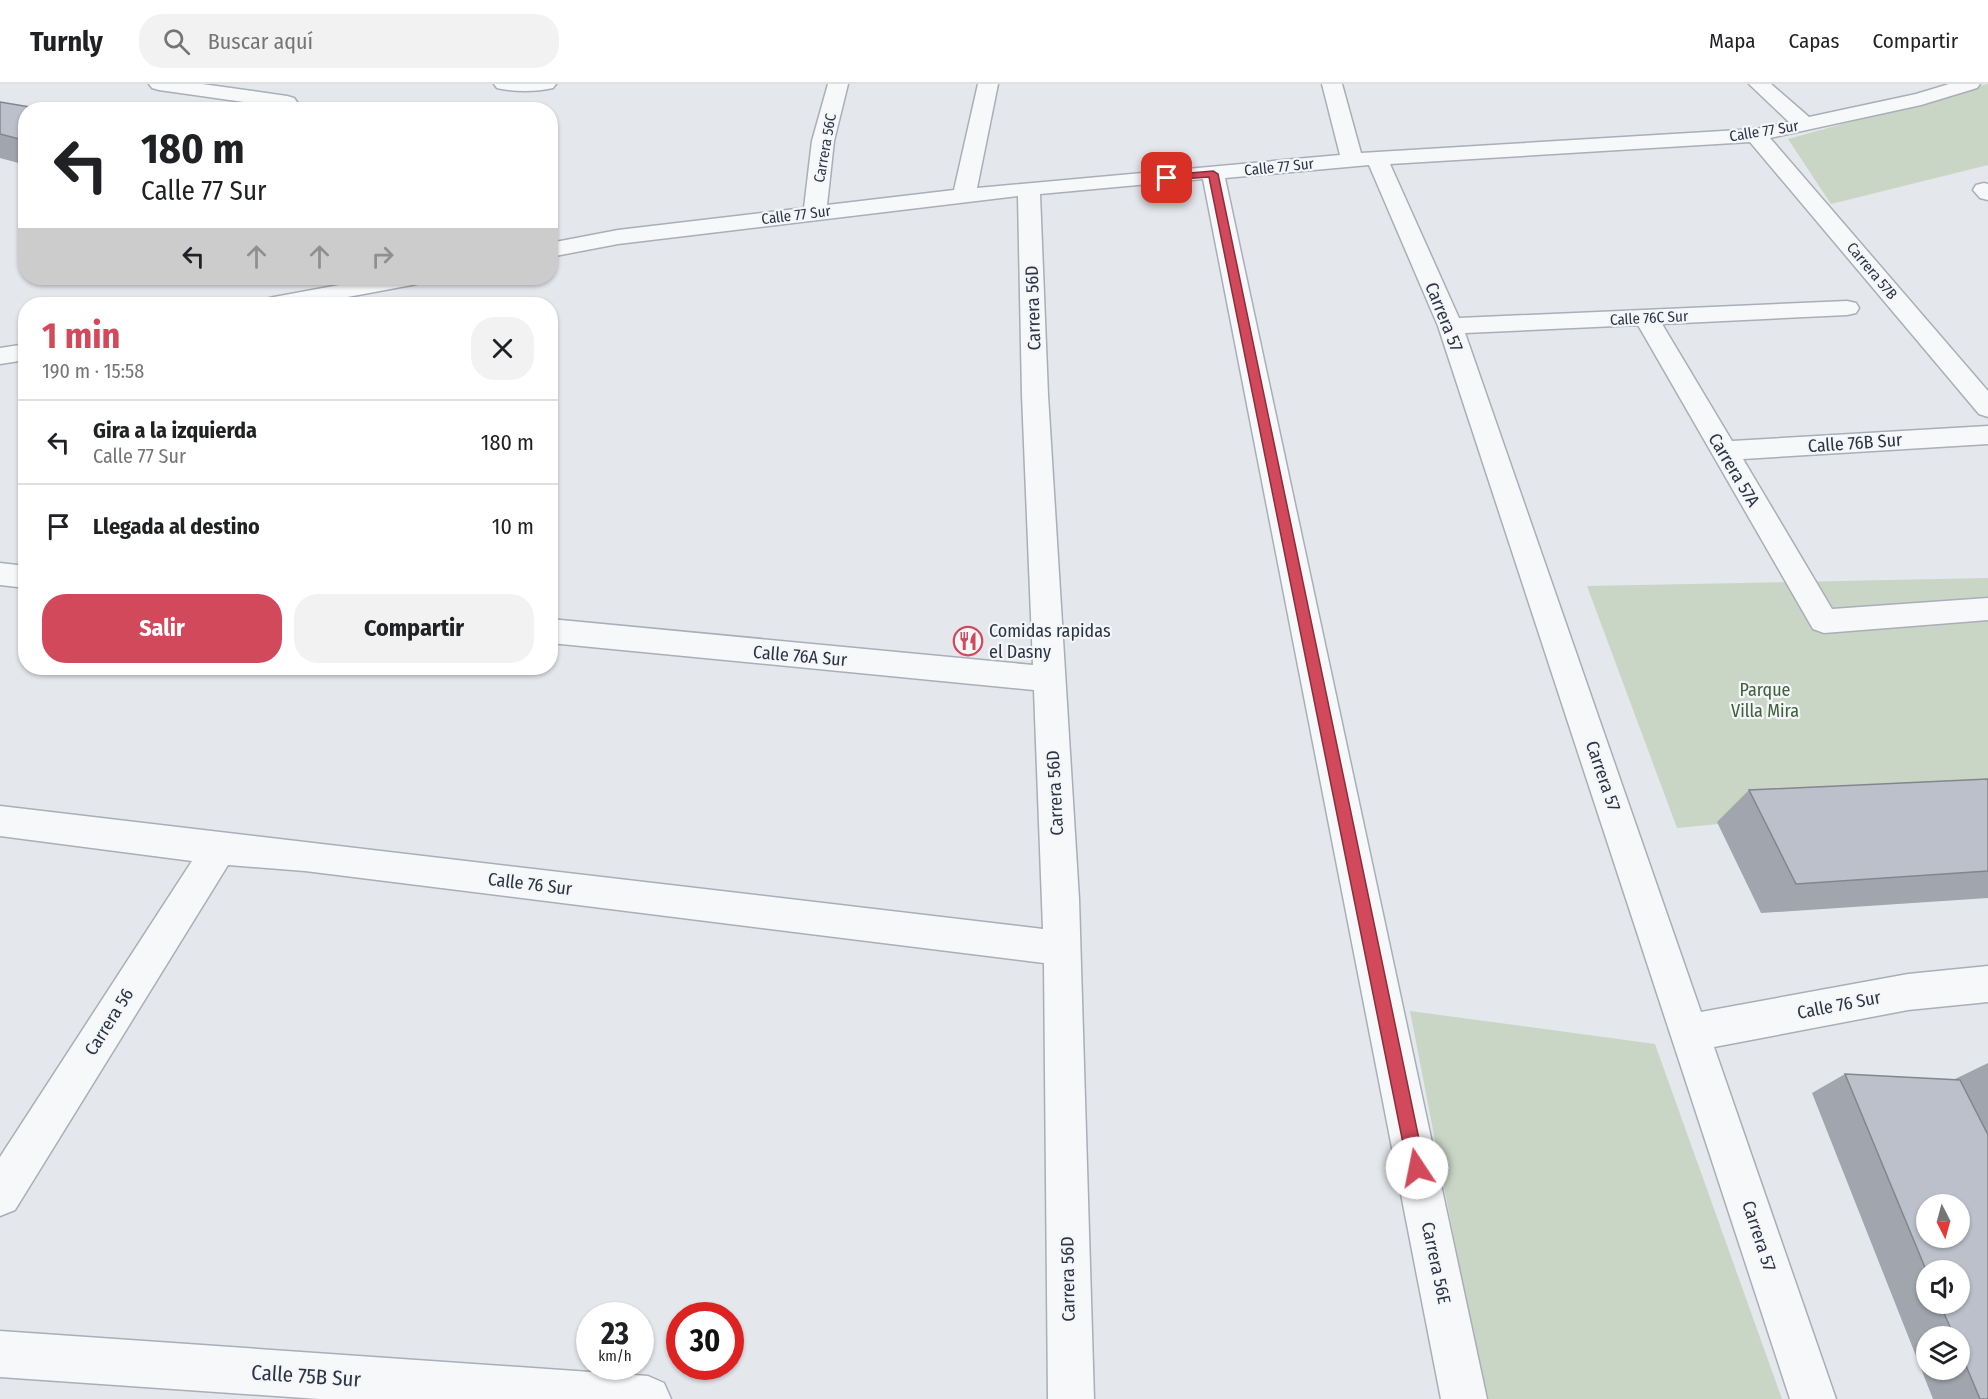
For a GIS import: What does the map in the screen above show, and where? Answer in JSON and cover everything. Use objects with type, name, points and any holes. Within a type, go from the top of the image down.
[{"type":"street","points":[[159,84],[235,88],[287,102]]},
{"type":"street","points":[[504,84],[546,84]]},
{"type":"street","name":"Carrera 56C","points":[[815,213],[824,141],[838,84]]},
{"type":"street","points":[[964,195],[988,84]]},
{"type":"street","name":"Carrera 57","points":[[1332,84],[1365,159],[1450,326],[1813,1399]]},
{"type":"street","points":[[1759,84],[1805,125]]},
{"type":"street","name":"Calle 77 Sur","points":[[558,248],[618,237],[1029,188],[1213,174],[1365,159],[1756,135],[1921,99],[1970,84]]},
{"type":"street","name":"Carrera 57B","points":[[1756,135],[1983,397]]},
{"type":"street","name":"Carrera 56E","points":[[1213,174],[1464,1399]]},
{"type":"street","name":"Carrera 56D","points":[[1029,188],[1035,406],[1061,899],[1071,1399]]},
{"type":"street","points":[[311,297],[375,285]]},
{"type":"street","name":"Calle 76C Sur","points":[[1450,326],[1847,308]]},
{"type":"street","name":"Carrera 57A","points":[[1646,318],[1824,621],[1988,609]]},
{"type":"street","points":[[0,356],[18,353]]},
{"type":"street","name":"Calle 76B Sur","points":[[1723,451],[1988,435]]},
{"type":"street","points":[[0,574],[18,576]]},
{"type":"street","name":"Calle 76A Sur","points":[[558,632],[1049,679]]},
{"type":"street","name":"Calle 76 Sur","points":[[0,821],[1061,948]]},
{"type":"street","name":"Carrera 56","points":[[0,1195],[219,849]]},
{"type":"street","name":"Calle 76 Sur","points":[[1691,1033],[1908,992],[1988,984]]},
{"type":"street","name":"Calle 75B Sur","points":[[0,1354],[648,1399]]},
{"type":"green space","points":[[1988,84],[1988,165],[1831,204],[1788,139]]},
{"type":"green space","name":"Parque Villa Mira","points":[[1988,578],[1988,798],[1677,828],[1587,586]]},
{"type":"green space","points":[[1410,1011],[1655,1044],[1782,1399],[1485,1399]]},
{"type":"building","points":[[0,102],[18,105],[18,139],[0,134]]},
{"type":"building","points":[[1988,779],[1988,871],[1796,884],[1749,790]]},
{"type":"building","points":[[1845,1074],[1960,1080],[1988,1135],[1988,1399],[1980,1399],[1970,1375],[1970,1326],[1950,1326],[1944,1314],[1970,1314],[1970,1260],[1922,1260],[1917,1248],[1970,1248],[1970,1194],[1916,1194],[1916,1246]]},
{"type":"place","name":"Comidas rapidas el Dasny","points":[[968,641]]},
{"type":"route","points":[[1167,178],[1213,174],[1417,1168]]}]
